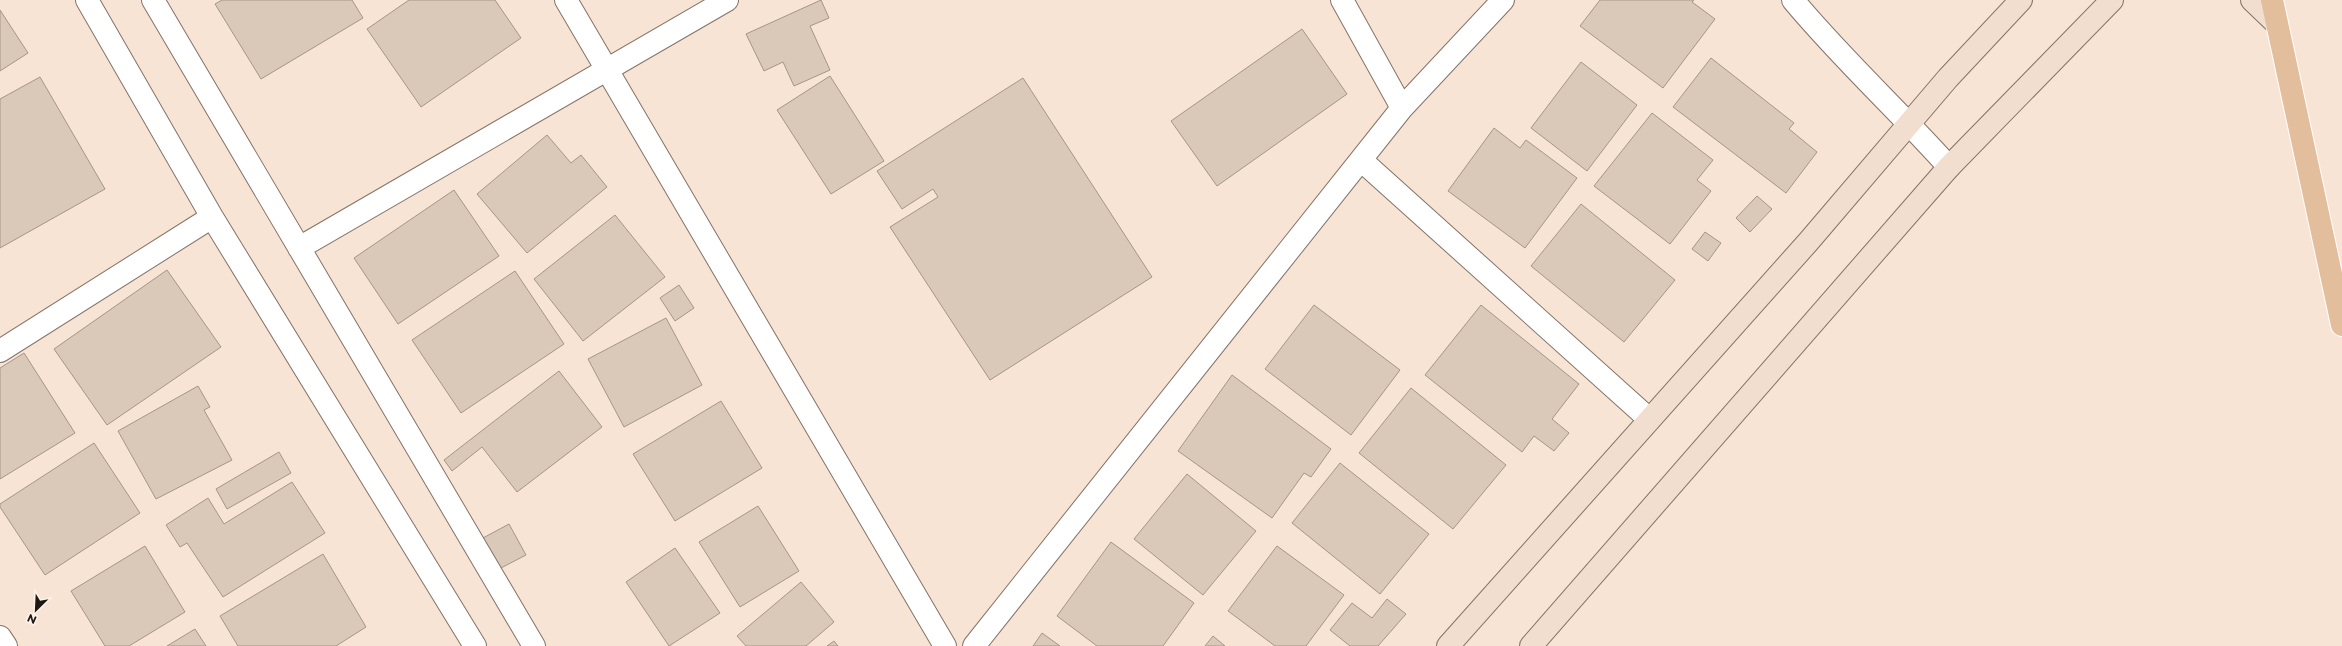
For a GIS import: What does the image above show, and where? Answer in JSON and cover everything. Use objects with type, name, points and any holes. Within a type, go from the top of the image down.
[{"type":"main road","points":[[2272,0],[2342,325]]},
{"type":"street","points":[[88,0],[212,217],[475,646]]},
{"type":"street","points":[[153,0],[534,646]]},
{"type":"street","points":[[566,0],[605,70],[945,646]]},
{"type":"street","points":[[299,248],[727,0]]},
{"type":"street","points":[[1342,0],[1402,108]]},
{"type":"street","points":[[974,646],[1402,108],[1503,0]]},
{"type":"street","points":[[1793,0],[1827,41],[1910,123],[1949,167]]},
{"type":"street","points":[[1448,646],[1809,241],[1948,78],[2021,0]]},
{"type":"street","points":[[1531,646],[1949,167],[2112,0]]},
{"type":"street","points":[[2252,0],[2276,24]]},
{"type":"street","points":[[1361,160],[1649,419]]},
{"type":"street","points":[[0,351],[212,217]]},
{"type":"street","points":[[0,636],[6,646]]},
{"type":"building","points":[[222,0],[352,0],[363,18],[261,79],[215,4]]},
{"type":"building","points":[[409,0],[495,0],[521,38],[421,107],[367,29]]},
{"type":"building","points":[[821,0],[829,18],[810,26],[830,70],[794,86],[783,62],[764,71],[746,34]]},
{"type":"building","points":[[1600,0],[1694,0],[1692,2],[1715,19],[1663,88],[1580,26]]},
{"type":"building","points":[[0,10],[28,53],[0,71]]},
{"type":"building","points":[[1302,29],[1347,94],[1217,186],[1171,121]]},
{"type":"building","points":[[1711,58],[1794,123],[1789,129],[1817,152],[1786,193],[1673,107]]},
{"type":"building","points":[[1581,62],[1637,105],[1587,171],[1531,128]]},
{"type":"building","points":[[830,76],[884,161],[831,194],[777,110]]},
{"type":"building","points":[[40,77],[105,189],[0,248],[0,99]]},
{"type":"building","points":[[1023,78],[1152,277],[990,380],[890,227],[938,197],[933,189],[902,209],[877,171]]},
{"type":"building","points":[[1652,113],[1713,160],[1697,180],[1711,191],[1670,244],[1594,186]]},
{"type":"building","points":[[1494,128],[1520,148],[1526,140],[1577,178],[1525,248],[1448,191]]},
{"type":"building","points":[[547,135],[571,163],[581,155],[607,187],[527,253],[477,194]]},
{"type":"building","points":[[454,190],[499,256],[398,324],[354,258]]},
{"type":"building","points":[[1757,196],[1772,209],[1750,232],[1736,218]]},
{"type":"building","points":[[1581,204],[1675,280],[1624,342],[1531,266]]},
{"type":"building","points":[[615,215],[665,277],[583,341],[534,279]]},
{"type":"building","points":[[1705,232],[1721,243],[1708,261],[1692,249]]},
{"type":"building","points":[[167,270],[221,347],[107,425],[54,349]]},
{"type":"building","points":[[515,271],[564,344],[461,413],[412,340]]},
{"type":"building","points":[[679,285],[694,308],[675,321],[660,298]]},
{"type":"building","points":[[1314,305],[1400,370],[1351,435],[1265,369]]},
{"type":"building","points":[[1481,305],[1579,384],[1552,419],[1569,433],[1554,451],[1534,436],[1522,452],[1425,375]]},
{"type":"building","points":[[666,318],[702,385],[624,427],[588,359]]},
{"type":"building","points":[[24,353],[75,433],[0,479],[0,368]]},
{"type":"building","points":[[559,371],[602,427],[517,492],[482,447],[452,471],[444,460]]},
{"type":"building","points":[[1232,375],[1331,449],[1311,477],[1304,473],[1272,518],[1178,451]]},
{"type":"building","points":[[198,386],[210,407],[204,410],[232,460],[156,499],[118,431]]},
{"type":"building","points":[[1411,388],[1506,465],[1453,529],[1359,453]]},
{"type":"building","points":[[721,401],[762,468],[675,521],[633,454]]},
{"type":"building","points":[[94,443],[140,513],[45,575],[0,507],[0,504]]},
{"type":"building","points":[[279,452],[291,473],[227,509],[216,489]]},
{"type":"building","points":[[1340,463],[1429,534],[1380,594],[1292,523]]},
{"type":"building","points":[[1187,474],[1256,531],[1203,595],[1134,539]]},
{"type":"building","points":[[292,482],[325,533],[223,597],[187,543],[180,547],[166,525],[208,498],[224,524]]},
{"type":"building","points":[[758,506],[799,571],[740,607],[699,542]]},
{"type":"building","points":[[509,524],[526,555],[499,569],[483,538]]},
{"type":"building","points":[[1111,542],[1194,603],[1163,646],[1097,646],[1057,616]]},
{"type":"building","points":[[145,546],[185,612],[129,646],[105,646],[71,591]]},
{"type":"building","points":[[1277,546],[1344,595],[1306,646],[1275,646],[1228,611]]},
{"type":"building","points":[[675,548],[720,613],[669,646],[626,582]]},
{"type":"building","points":[[323,554],[366,627],[336,646],[238,646],[220,616]]},
{"type":"building","points":[[801,582],[834,622],[806,646],[746,646],[737,636]]},
{"type":"building","points":[[1387,599],[1406,614],[1378,646],[1350,646],[1330,630],[1352,603],[1372,618]]},
{"type":"building","points":[[195,629],[206,646],[167,646]]},
{"type":"building","points":[[1042,633],[1060,646],[1033,646]]},
{"type":"building","points":[[1213,636],[1225,646],[1205,646]]},
{"type":"building","points":[[834,641],[838,646],[827,646]]}]
